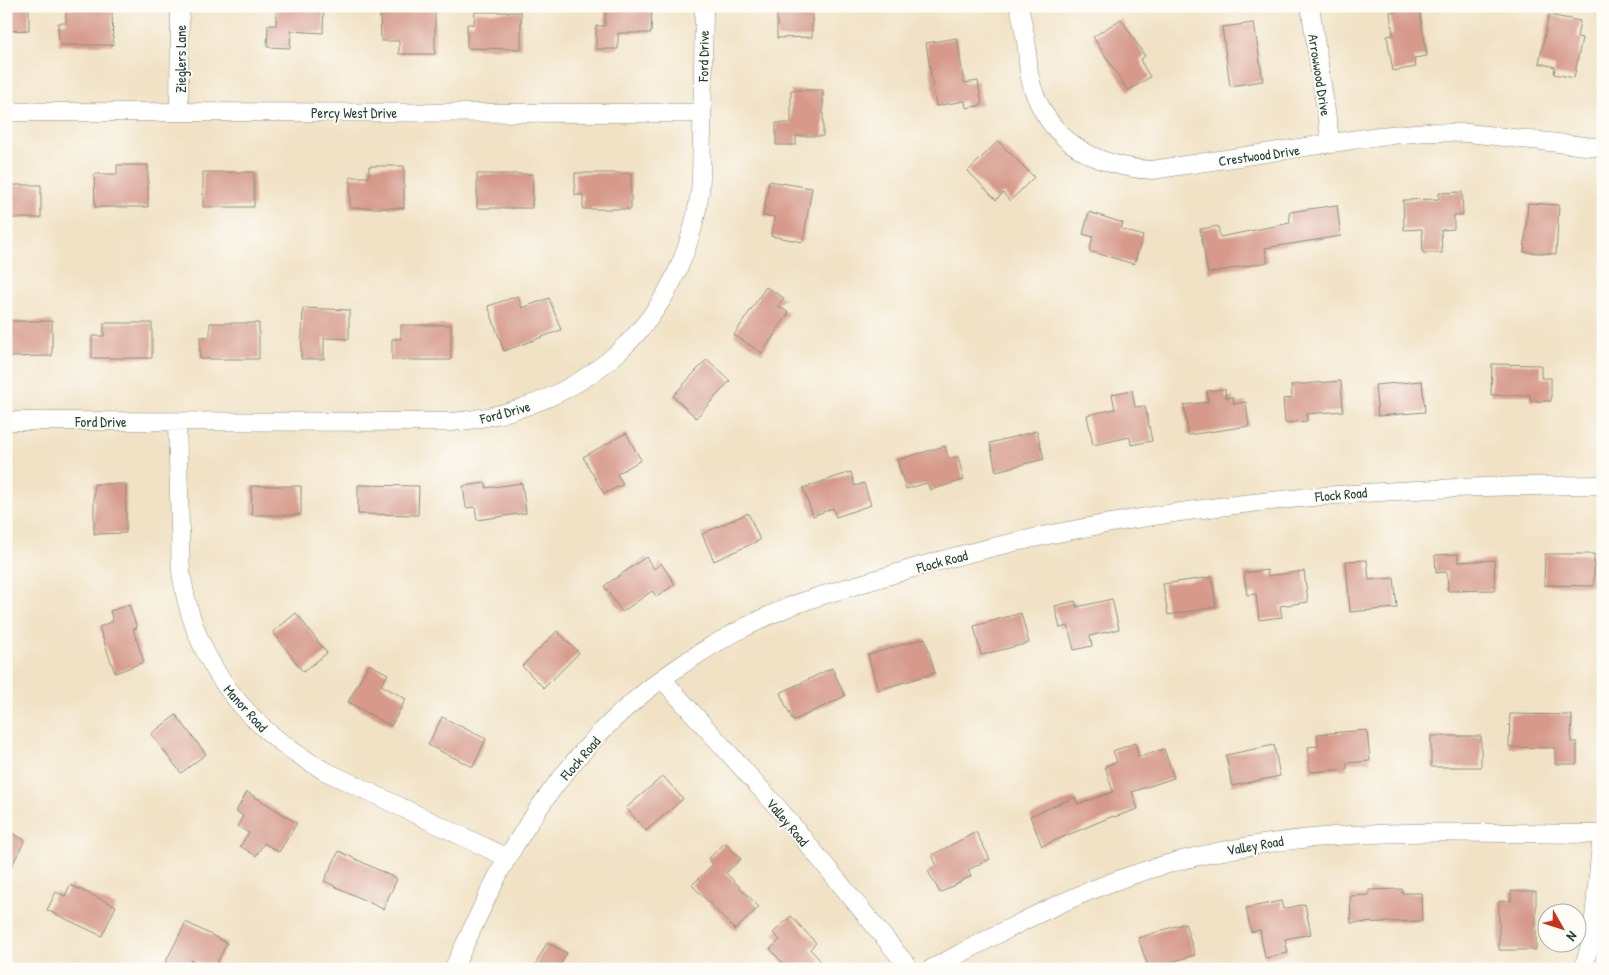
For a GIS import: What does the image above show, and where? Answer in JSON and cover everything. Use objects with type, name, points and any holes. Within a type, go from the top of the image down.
[{"type":"street","name":"Zieglers Lane","points":[[179,112],[180,6]]},
{"type":"street","name":"Ford Drive","points":[[6,421],[452,422],[484,419],[536,404],[585,379],[614,357],[642,327],[666,293],[682,261],[695,221],[700,190],[704,6]]},
{"type":"street","name":"Crestwood Drive","points":[[1019,6],[1026,46],[1027,65],[1033,89],[1043,110],[1059,132],[1078,149],[1102,162],[1126,168],[1152,170],[1379,136],[1427,132],[1468,133],[1603,148]]},
{"type":"street","name":"Arrowwood Drive","points":[[1310,6],[1331,144]]},
{"type":"street","name":"Percy West Drive","points":[[6,112],[702,113]]},
{"type":"street","name":"Manor Road","points":[[177,422],[182,576],[190,615],[207,656],[221,680],[242,708],[267,733],[296,754],[323,770],[508,858]]},
{"type":"street","name":"Flock Road","points":[[453,969],[508,858],[534,814],[590,745],[662,679],[736,634],[791,606],[934,562],[1030,539],[1242,503],[1371,491],[1500,485],[1603,485]]},
{"type":"street","name":"Valley Road","points":[[662,679],[779,810],[910,969]]},
{"type":"street","name":"Valley Road","points":[[931,969],[1036,914],[1075,896],[1129,876],[1184,859],[1254,844],[1311,836],[1369,832],[1602,834]]},
{"type":"street","points":[[1583,969],[1592,939],[1602,834]]},
{"type":"building","points":[[6,6],[29,6],[29,30],[6,31]]},
{"type":"building","points":[[72,6],[95,6],[95,10],[112,10],[113,45],[59,45],[58,23],[66,23],[66,9],[73,9]]},
{"type":"building","points":[[277,6],[324,6],[323,33],[291,31],[290,48],[267,47],[268,25],[276,25]]},
{"type":"building","points":[[605,6],[652,6],[651,33],[618,33],[618,49],[596,49],[596,26],[605,26]]},
{"type":"building","points":[[777,6],[812,6],[812,37],[777,38]]},
{"type":"building","points":[[1419,7],[1427,56],[1414,58],[1416,67],[1393,71],[1387,36],[1393,35],[1390,12]]},
{"type":"building","points":[[435,10],[435,54],[399,54],[399,41],[381,41],[380,11]]},
{"type":"building","points":[[475,12],[521,12],[521,49],[467,48],[467,24],[474,24]]},
{"type":"building","points":[[1549,15],[1580,21],[1577,37],[1582,38],[1574,78],[1554,74],[1555,67],[1539,63]]},
{"type":"building","points":[[1121,19],[1145,56],[1140,60],[1150,77],[1128,91],[1093,37]]},
{"type":"building","points":[[1254,23],[1263,81],[1230,86],[1222,27]]},
{"type":"building","points":[[957,38],[964,83],[978,81],[982,105],[966,108],[965,101],[936,106],[926,43]]},
{"type":"building","points":[[791,90],[823,90],[823,136],[796,136],[796,145],[776,145],[776,123],[791,123]]},
{"type":"building","points":[[998,141],[1034,177],[1010,201],[1003,193],[996,200],[968,171]]},
{"type":"building","points":[[117,165],[148,165],[148,207],[95,207],[94,174],[117,174]]},
{"type":"building","points":[[369,166],[404,166],[404,208],[350,208],[350,177],[369,177]]},
{"type":"building","points":[[203,172],[254,172],[254,207],[203,207]]},
{"type":"building","points":[[575,173],[631,173],[631,209],[583,209],[583,195],[575,195]]},
{"type":"building","points":[[477,174],[533,174],[532,208],[477,208]]},
{"type":"building","points":[[769,181],[812,188],[803,242],[771,236],[775,217],[763,216]]},
{"type":"building","points":[[6,185],[41,185],[41,218],[6,218]]},
{"type":"building","points":[[1462,192],[1463,215],[1454,215],[1454,229],[1441,230],[1442,253],[1423,253],[1422,229],[1404,230],[1403,200],[1439,199],[1439,193]]},
{"type":"building","points":[[1528,203],[1559,205],[1556,254],[1524,252]]},
{"type":"building","points":[[1337,205],[1341,236],[1265,248],[1268,262],[1208,273],[1200,229],[1218,226],[1220,237],[1290,223],[1289,212]]},
{"type":"building","points":[[1089,212],[1123,223],[1121,229],[1143,236],[1134,264],[1089,251],[1093,237],[1083,234]]},
{"type":"building","points":[[766,287],[784,298],[778,306],[789,313],[762,353],[734,335]]},
{"type":"building","points":[[518,296],[522,308],[549,298],[561,330],[504,351],[488,306]]},
{"type":"building","points":[[303,308],[349,310],[349,339],[324,338],[324,359],[301,359]]},
{"type":"building","points":[[6,321],[52,321],[52,356],[6,357]]},
{"type":"building","points":[[104,323],[152,323],[152,358],[92,358],[92,336],[104,336]]},
{"type":"building","points":[[210,323],[259,323],[259,359],[200,359],[200,337],[210,337]]},
{"type":"building","points":[[401,325],[451,325],[451,360],[392,360],[392,339],[401,339]]},
{"type":"building","points":[[707,359],[730,381],[696,418],[673,396]]},
{"type":"building","points":[[1492,364],[1541,365],[1541,378],[1551,378],[1551,401],[1530,401],[1530,395],[1491,395]]},
{"type":"building","points":[[1341,381],[1343,411],[1307,414],[1307,421],[1285,423],[1283,399],[1292,398],[1291,385]]},
{"type":"building","points":[[1422,381],[1425,412],[1378,416],[1375,385]]},
{"type":"building","points":[[1225,389],[1226,398],[1233,397],[1234,404],[1246,402],[1249,426],[1188,435],[1184,405],[1208,402],[1207,391]]},
{"type":"building","points":[[1132,390],[1135,407],[1145,406],[1152,441],[1131,445],[1130,437],[1093,445],[1087,415],[1115,409],[1112,394]]},
{"type":"building","points":[[1037,431],[1044,459],[996,471],[990,443]]},
{"type":"building","points":[[626,433],[641,460],[617,474],[623,484],[604,494],[583,457]]},
{"type":"building","points":[[945,446],[949,459],[958,457],[964,480],[930,490],[927,483],[906,489],[897,460]]},
{"type":"building","points":[[851,472],[855,486],[864,483],[871,505],[836,517],[833,508],[813,516],[803,488]]},
{"type":"building","points":[[486,483],[486,488],[522,483],[526,513],[477,520],[475,507],[466,508],[463,486]]},
{"type":"building","points":[[94,484],[126,484],[126,533],[94,534]]},
{"type":"building","points":[[358,485],[419,486],[418,515],[358,514]]},
{"type":"building","points":[[251,486],[301,486],[301,515],[252,515]]},
{"type":"building","points":[[748,513],[760,540],[714,561],[702,534]]},
{"type":"building","points":[[1458,554],[1458,562],[1494,560],[1495,590],[1448,591],[1447,572],[1436,573],[1435,555]]},
{"type":"building","points":[[1545,554],[1594,554],[1594,586],[1544,585]]},
{"type":"building","points":[[646,557],[654,569],[661,563],[675,584],[657,597],[652,591],[622,612],[604,586]]},
{"type":"building","points":[[1367,560],[1369,580],[1394,578],[1397,608],[1350,612],[1346,561]]},
{"type":"building","points":[[1267,570],[1268,576],[1304,571],[1308,602],[1280,606],[1282,617],[1259,620],[1256,594],[1247,595],[1244,573]]},
{"type":"building","points":[[1212,577],[1216,607],[1168,615],[1163,584]]},
{"type":"building","points":[[1112,599],[1119,629],[1090,636],[1092,646],[1074,650],[1068,626],[1060,628],[1055,606],[1075,601],[1077,607]]},
{"type":"building","points":[[129,605],[137,628],[133,629],[144,662],[115,673],[99,627],[113,621],[110,611]]},
{"type":"building","points":[[296,613],[327,653],[303,672],[273,632]]},
{"type":"building","points":[[1021,613],[1029,643],[981,655],[974,626]]},
{"type":"building","points":[[557,631],[579,653],[544,688],[522,666]]},
{"type":"building","points":[[925,638],[935,673],[878,690],[868,655]]},
{"type":"building","points":[[369,664],[388,674],[381,685],[406,699],[391,726],[348,702]]},
{"type":"building","points":[[832,668],[845,696],[793,721],[780,693]]},
{"type":"building","points":[[1510,714],[1572,715],[1571,742],[1577,742],[1577,764],[1555,764],[1555,748],[1509,747]]},
{"type":"building","points":[[176,715],[206,754],[181,773],[151,734]]},
{"type":"building","points":[[442,717],[486,739],[473,767],[428,745]]},
{"type":"building","points":[[1367,730],[1370,761],[1347,763],[1347,769],[1310,772],[1308,747],[1318,746],[1317,734]]},
{"type":"building","points":[[1431,736],[1481,736],[1481,767],[1431,767]]},
{"type":"building","points":[[1135,743],[1139,757],[1164,749],[1174,778],[1132,792],[1138,809],[1113,816],[1042,846],[1030,816],[1075,797],[1078,804],[1113,792],[1105,766],[1117,762],[1113,751]]},
{"type":"building","points":[[1274,745],[1280,776],[1232,786],[1226,755]]},
{"type":"building","points":[[663,776],[683,799],[646,831],[626,808]]},
{"type":"building","points":[[247,792],[297,823],[279,852],[264,843],[256,856],[240,846],[249,833],[237,826],[243,816],[236,811]]},
{"type":"building","points":[[6,830],[25,840],[6,877]]},
{"type":"building","points":[[976,832],[990,859],[968,870],[971,876],[940,893],[928,871],[937,866],[932,855]]},
{"type":"building","points":[[725,843],[741,859],[726,873],[759,907],[735,930],[692,885],[713,864],[708,859]]},
{"type":"building","points":[[339,851],[397,879],[383,909],[324,881]]},
{"type":"building","points":[[70,885],[116,906],[102,936],[47,910],[56,892],[65,896]]},
{"type":"building","points":[[1402,889],[1402,893],[1421,893],[1422,921],[1351,923],[1350,896],[1369,895],[1369,890]]},
{"type":"building","points":[[1511,891],[1536,891],[1536,950],[1499,950],[1499,901],[1511,901]]},
{"type":"building","points":[[1281,901],[1283,909],[1305,904],[1311,934],[1285,939],[1288,953],[1265,958],[1260,930],[1251,932],[1246,908]]},
{"type":"building","points":[[791,916],[816,943],[810,949],[828,969],[788,969],[770,949],[780,940],[773,933]]},
{"type":"building","points":[[186,922],[227,943],[214,969],[191,960],[187,969],[162,969]]},
{"type":"building","points":[[1185,923],[1195,955],[1149,969],[1138,938]]},
{"type":"building","points":[[547,943],[567,953],[558,969],[533,969]]}]
